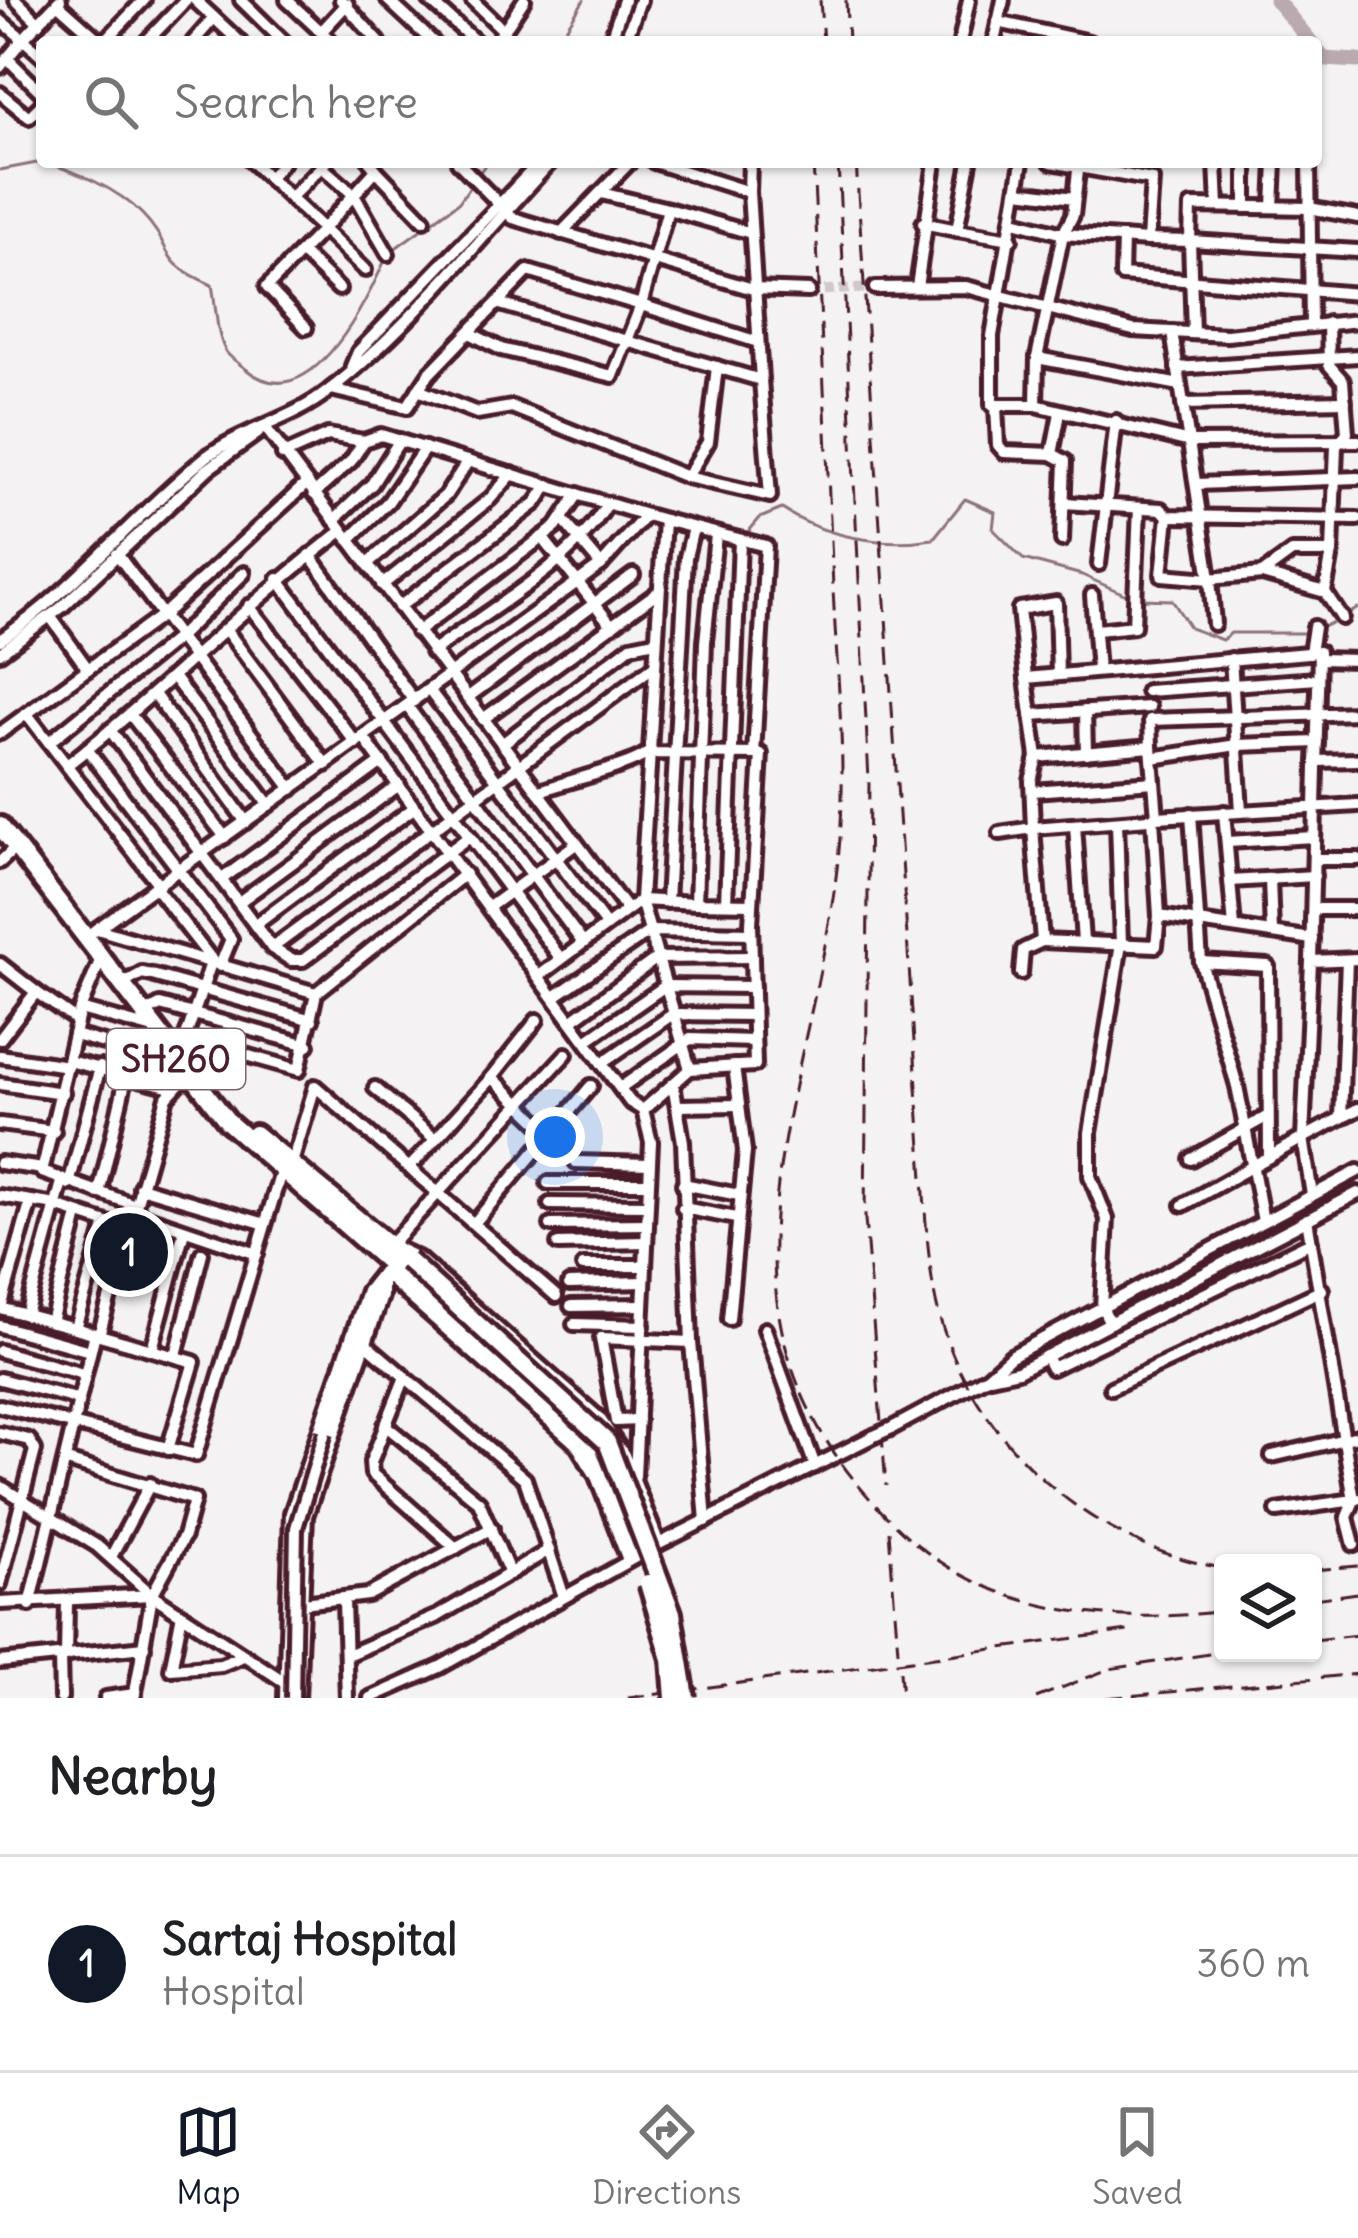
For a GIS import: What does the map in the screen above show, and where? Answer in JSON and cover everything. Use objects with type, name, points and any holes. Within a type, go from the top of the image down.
[{"type":"highway","points":[[0,808],[150,1020]]},
{"type":"highway","name":"SH260","points":[[0,826],[90,934],[100,961],[286,1167],[566,1416],[598,1454],[660,1616],[674,1698]]},
{"type":"highway","points":[[393,1261],[607,1442],[672,1613],[686,1698]]},
{"type":"street","points":[[16,0],[39,23]]},
{"type":"street","points":[[108,36],[144,0]]},
{"type":"street","points":[[152,36],[186,0]]},
{"type":"street","points":[[195,0],[232,36]]},
{"type":"street","points":[[241,0],[278,36]]},
{"type":"street","points":[[287,0],[322,36]]},
{"type":"street","points":[[388,0],[427,36]]},
{"type":"street","points":[[429,0],[469,36]]},
{"type":"street","points":[[472,0],[501,28]]},
{"type":"street","points":[[612,36],[624,0]]},
{"type":"street","points":[[627,36],[640,0]]},
{"type":"street","points":[[962,36],[969,0]]},
{"type":"street","points":[[995,36],[1003,0]]},
{"type":"street","points":[[36,88],[4,63],[58,2],[95,36]]},
{"type":"street","points":[[325,36],[346,2],[374,36]]},
{"type":"street","points":[[498,36],[518,3]]},
{"type":"street","points":[[198,36],[214,18]]},
{"type":"street","points":[[0,20],[36,51]]},
{"type":"street","points":[[998,22],[1062,36]]},
{"type":"street","points":[[0,93],[36,122]]},
{"type":"street","points":[[28,117],[36,110]]},
{"type":"street","points":[[258,168],[365,270]]},
{"type":"street","points":[[268,178],[277,168]]},
{"type":"street","points":[[290,198],[321,168]]},
{"type":"street","points":[[327,168],[354,195],[388,254]]},
{"type":"street","points":[[306,328],[267,287],[354,195],[372,168]]},
{"type":"street","points":[[375,168],[424,220]]},
{"type":"street","points":[[464,168],[499,204],[561,233],[753,289],[809,291]]},
{"type":"street","points":[[0,652],[50,616],[206,458],[236,436],[265,427],[331,389],[534,168]]},
{"type":"street","points":[[499,204],[544,168]]},
{"type":"street","points":[[561,233],[624,168]]},
{"type":"street","points":[[673,168],[749,192]]},
{"type":"street","points":[[418,390],[477,413],[512,407],[687,476],[770,496],[753,289],[750,168]]},
{"type":"street","points":[[917,287],[934,168]]},
{"type":"street","points":[[957,230],[969,168]]},
{"type":"street","points":[[1021,168],[989,378],[988,399],[996,406],[1036,405],[1190,442],[1358,441]]},
{"type":"street","points":[[1036,405],[1037,358],[1046,306],[1078,168]]},
{"type":"street","points":[[1089,168],[1152,180],[1148,240]]},
{"type":"street","points":[[1216,168],[1218,206]]},
{"type":"street","points":[[1246,168],[1246,207]]},
{"type":"street","points":[[1274,207],[1275,168]]},
{"type":"street","points":[[1309,168],[1311,324]]},
{"type":"street","points":[[1018,190],[1074,198]]},
{"type":"street","points":[[601,193],[751,233]]},
{"type":"street","points":[[1192,333],[1191,206],[1310,208],[1358,217]]},
{"type":"street","points":[[470,333],[501,350],[614,376],[655,263],[668,209]]},
{"type":"street","points":[[1014,221],[1063,234],[1358,251]]},
{"type":"street","points":[[923,223],[1011,239]]},
{"type":"street","points":[[1123,238],[1122,275],[1311,286],[1358,294]]},
{"type":"street","points":[[301,252],[339,289]]},
{"type":"street","points":[[331,389],[407,407],[528,272],[758,342]]},
{"type":"street","points":[[874,288],[1003,294],[1133,330],[1227,335],[1358,322]]},
{"type":"street","points":[[500,304],[761,380]]},
{"type":"street","points":[[1325,592],[1344,397],[1343,381],[1328,358],[1328,323]]},
{"type":"street","points":[[1172,332],[1214,625]]},
{"type":"street","points":[[1178,368],[1358,356]]},
{"type":"street","points":[[1037,358],[1180,385]]},
{"type":"street","points":[[687,476],[708,442],[717,368]]},
{"type":"street","points":[[1184,404],[1358,395]]},
{"type":"street","points":[[996,406],[998,445],[1004,452],[1052,454],[1069,469],[1062,540]]},
{"type":"street","points":[[1052,454],[1060,413]]},
{"type":"street","points":[[1099,564],[1116,421]]},
{"type":"street","points":[[265,427],[627,910]]},
{"type":"street","points":[[283,454],[328,435],[364,441],[381,434],[646,515],[766,546],[754,754]]},
{"type":"street","points":[[341,530],[400,440]]},
{"type":"street","points":[[0,733],[165,613],[310,489],[351,461],[364,441]]},
{"type":"street","points":[[67,765],[198,658],[278,579],[341,530],[388,502],[425,448]]},
{"type":"street","points":[[367,564],[446,495],[468,461]]},
{"type":"street","points":[[382,585],[490,499],[512,474]]},
{"type":"street","points":[[1197,484],[1335,475],[1358,478]]},
{"type":"street","points":[[399,607],[536,503],[548,485]]},
{"type":"street","points":[[417,632],[563,520],[578,494]]},
{"type":"street","points":[[432,652],[580,540],[608,503]]},
{"type":"street","points":[[1064,503],[1161,509],[1168,516],[1358,519]]},
{"type":"street","points":[[1096,630],[1134,626],[1139,508]]},
{"type":"street","points":[[90,934],[601,565],[646,515]]},
{"type":"street","points":[[1168,516],[1162,575],[1210,579],[1262,574],[1325,592],[1342,618]]},
{"type":"street","points":[[563,520],[601,565]]},
{"type":"street","points":[[664,520],[641,900],[690,1069]]},
{"type":"street","points":[[668,902],[686,557],[693,528]]},
{"type":"street","points":[[696,903],[705,753],[705,642],[716,535]]},
{"type":"street","points":[[542,537],[612,626]]},
{"type":"street","points":[[726,903],[740,540]]},
{"type":"street","points":[[114,552],[181,634],[292,789]]},
{"type":"street","points":[[0,640],[114,552]]},
{"type":"street","points":[[1262,574],[1292,552],[1332,552]]},
{"type":"street","points":[[310,555],[583,943]]},
{"type":"street","points":[[49,742],[181,634],[244,573]]},
{"type":"street","points":[[467,698],[633,575]]},
{"type":"street","points":[[278,579],[561,959]]},
{"type":"street","points":[[483,719],[658,592]]},
{"type":"street","points":[[1092,595],[1098,671]]},
{"type":"street","points":[[1042,941],[1033,828],[1036,757],[1019,609],[1056,603],[1058,675]]},
{"type":"street","points":[[249,606],[382,762],[620,1088],[644,1110],[650,1165],[635,1479]]},
{"type":"street","points":[[50,616],[88,669]]},
{"type":"street","points":[[1312,1195],[1304,1138],[1318,714],[1314,626]]},
{"type":"street","points":[[226,630],[326,765]]},
{"type":"street","points":[[502,744],[631,646],[655,641]]},
{"type":"street","points":[[1025,678],[1231,659],[1314,656],[1358,660]]},
{"type":"street","points":[[1231,659],[1241,811]]},
{"type":"street","points":[[272,948],[653,667]]},
{"type":"street","points":[[1021,973],[1023,950],[1042,941],[1156,946],[1154,782],[1145,667]]},
{"type":"street","points":[[174,678],[269,806]]},
{"type":"street","points":[[1147,692],[1318,679]]},
{"type":"street","points":[[429,690],[606,925]]},
{"type":"street","points":[[154,694],[245,822]]},
{"type":"street","points":[[1084,712],[1086,752]]},
{"type":"street","points":[[27,713],[216,964]]},
{"type":"street","points":[[130,713],[225,837]]},
{"type":"street","points":[[1031,715],[1358,713]]},
{"type":"street","points":[[110,730],[272,948],[291,961],[303,961],[470,836]]},
{"type":"street","points":[[1036,757],[1317,742]]},
{"type":"street","points":[[30,1605],[67,1461],[70,1424],[83,1374],[193,1013],[231,939],[87,749]]},
{"type":"street","points":[[538,792],[587,772],[634,763],[648,753],[761,754],[752,904],[754,1065],[690,1069],[644,1110]]},
{"type":"street","points":[[1316,760],[1358,760]]},
{"type":"street","points":[[222,878],[382,762]]},
{"type":"street","points":[[1033,791],[1154,782]]},
{"type":"street","points":[[239,902],[399,785]]},
{"type":"street","points":[[1000,833],[1191,814],[1358,805]]},
{"type":"street","points":[[255,925],[415,807]]},
{"type":"street","points":[[1225,812],[1234,927]]},
{"type":"street","points":[[1191,814],[1201,962],[1246,1129],[1264,1221]]},
{"type":"street","points":[[1111,1322],[1102,1306],[1107,1219],[1090,1176],[1090,1133],[1121,944],[1117,822]]},
{"type":"street","points":[[1075,825],[1083,942]]},
{"type":"street","points":[[1227,842],[1314,836]]},
{"type":"street","points":[[489,907],[576,844]]},
{"type":"street","points":[[0,862],[16,847]]},
{"type":"street","points":[[1314,859],[1358,859]]},
{"type":"street","points":[[0,966],[77,1022],[183,1057],[299,1070],[316,993],[465,874]]},
{"type":"street","points":[[1230,881],[1313,876]]},
{"type":"street","points":[[1270,879],[1272,933]]},
{"type":"street","points":[[538,976],[641,900],[752,904]]},
{"type":"street","points":[[1313,910],[1358,909]]},
{"type":"street","points":[[1159,916],[1312,939]]},
{"type":"street","points":[[554,998],[650,931],[752,933]]},
{"type":"street","points":[[90,934],[316,993]]},
{"type":"street","points":[[571,1021],[657,958],[752,958]]},
{"type":"street","points":[[1312,961],[1353,959],[1341,1118]]},
{"type":"street","points":[[100,961],[77,1022],[43,1169],[47,1178],[100,1192],[184,1231],[257,1254]]},
{"type":"street","points":[[1201,962],[1268,966],[1269,1157]]},
{"type":"street","points":[[126,982],[142,973],[312,1020]]},
{"type":"street","points":[[586,1041],[665,986],[753,987]]},
{"type":"street","points":[[0,1039],[36,992]]},
{"type":"street","points":[[77,1022],[150,1020],[160,1005],[308,1045]]},
{"type":"street","points":[[602,1063],[674,1014],[753,1016]]},
{"type":"street","points":[[410,1167],[537,1020]]},
{"type":"street","points":[[620,1088],[693,1039],[754,1040]]},
{"type":"street","points":[[293,1693],[286,1604],[287,1529],[294,1496],[367,1291],[442,1194],[566,1054]]},
{"type":"street","points":[[0,1056],[100,1067],[171,1087]]},
{"type":"street","points":[[729,1319],[745,1151],[734,1066]]},
{"type":"street","points":[[26,1315],[100,1067]]},
{"type":"street","points":[[100,1192],[127,1074]]},
{"type":"street","points":[[491,1076],[550,1133]]},
{"type":"street","points":[[0,1084],[63,1094]]},
{"type":"street","points":[[673,1084],[706,1521]]},
{"type":"street","points":[[0,1406],[192,1456],[199,1451],[262,1223],[315,1086],[476,1221],[556,1296]]},
{"type":"street","points":[[476,1221],[591,1086]]},
{"type":"street","points":[[375,1088],[435,1138]]},
{"type":"street","points":[[676,1106],[739,1105]]},
{"type":"street","points":[[1183,1205],[1358,1109]]},
{"type":"street","points":[[1191,1159],[1268,1116]]},
{"type":"street","points":[[0,1124],[53,1131]]},
{"type":"street","points":[[576,1162],[650,1165]]},
{"type":"street","points":[[0,1163],[43,1169]]},
{"type":"street","points":[[370,1698],[440,1667],[658,1544],[892,1428],[986,1377],[1010,1356],[1358,1172]]},
{"type":"street","points":[[548,1183],[649,1183]]},
{"type":"street","points":[[683,1184],[739,1195]]},
{"type":"street","points":[[140,1187],[262,1223]]},
{"type":"street","points":[[986,1377],[1018,1371],[1358,1192]]},
{"type":"street","points":[[0,1196],[55,1206],[128,1230]]},
{"type":"street","points":[[31,1201],[1,1308],[176,1355],[195,1366],[168,1449]]},
{"type":"street","points":[[550,1204],[647,1205]]},
{"type":"street","points":[[683,1208],[736,1218]]},
{"type":"street","points":[[51,1322],[78,1215]]},
{"type":"street","points":[[1307,1219],[1352,1437],[1356,1499],[1346,1517],[1354,1545]]},
{"type":"street","points":[[75,1328],[106,1222]]},
{"type":"street","points":[[551,1225],[646,1224]]},
{"type":"street","points":[[152,1349],[184,1231]]},
{"type":"street","points":[[1046,1357],[1052,1367],[1311,1241]]},
{"type":"street","points":[[558,1244],[646,1243]]},
{"type":"street","points":[[176,1355],[202,1253]]},
{"type":"street","points":[[393,1261],[418,1258],[583,1401],[614,1437],[658,1544]]},
{"type":"street","points":[[293,1693],[309,1501],[393,1261]]},
{"type":"street","points":[[293,1693],[296,1528],[325,1432],[393,1261]]},
{"type":"street","points":[[393,1261],[576,1444],[596,1476],[628,1560]]},
{"type":"street","points":[[583,1266],[645,1266]]},
{"type":"street","points":[[569,1284],[644,1282]]},
{"type":"street","points":[[1111,1388],[1322,1290]]},
{"type":"street","points":[[572,1306],[644,1305]]},
{"type":"street","points":[[574,1324],[691,1342]]},
{"type":"street","points":[[0,1326],[90,1351]]},
{"type":"street","points":[[765,1329],[815,1466]]},
{"type":"street","points":[[638,1420],[616,1420],[601,1338],[642,1333]]},
{"type":"street","points":[[365,1343],[525,1479],[564,1597]]},
{"type":"street","points":[[0,1352],[83,1374]]},
{"type":"street","points":[[405,1377],[372,1474],[456,1548]]},
{"type":"street","points":[[0,1379],[76,1399]]},
{"type":"street","points":[[385,1425],[474,1497],[510,1574]]},
{"type":"street","points":[[0,1433],[33,1444],[22,1500],[6,1541],[0,1582]]},
{"type":"street","points":[[1273,1456],[1352,1437]]},
{"type":"street","points":[[67,1461],[188,1495],[194,1509],[152,1595],[134,1696],[106,1698]]},
{"type":"street","points":[[111,1557],[150,1484]]},
{"type":"street","points":[[0,1486],[111,1557],[152,1595],[293,1693]]},
{"type":"street","points":[[1277,1510],[1356,1499]]},
{"type":"street","points":[[286,1604],[368,1595],[491,1528]]},
{"type":"street","points":[[347,1655],[438,1616],[549,1550]]},
{"type":"street","points":[[0,1603],[152,1595]]},
{"type":"street","points":[[344,1601],[347,1698]]},
{"type":"street","points":[[61,1698],[67,1603]]},
{"type":"street","points":[[182,1614],[171,1669],[220,1665],[243,1656]]},
{"type":"street","points":[[0,1662],[144,1646]]},
{"type":"waterway","points":[[561,36],[584,0]]},
{"type":"waterway","points":[[1276,0],[1306,36]]},
{"type":"waterway","points":[[1322,56],[1358,61]]},
{"type":"waterway","points":[[0,170],[36,163]]},
{"type":"waterway","points":[[62,168],[121,197],[153,227],[173,261],[212,285],[227,353],[269,381],[291,381],[331,352],[385,260]]},
{"type":"waterway","points":[[390,252],[459,202],[483,168]]},
{"type":"waterway","points":[[715,527],[748,532],[760,518],[782,509],[816,527],[854,538],[933,539],[965,499],[995,512],[993,529],[1023,559],[1082,575],[1133,598]]},
{"type":"waterway","points":[[1142,599],[1172,600],[1190,628],[1222,640],[1231,633],[1310,633]]},
{"type":"waterway","points":[[1346,616],[1358,608]]},
{"type":"waterway","points":[[1319,629],[1337,620]]},
{"type":"tunnel","points":[[809,291],[875,288]]},
{"type":"railway","points":[[820,0],[823,36]]},
{"type":"railway","points":[[846,0],[848,36]]},
{"type":"railway","points":[[813,168],[842,796],[834,895],[779,1175],[774,1264],[787,1351],[825,1438],[894,1524],[929,1554],[1006,1595],[1048,1606],[1134,1616],[1214,1612]]},
{"type":"railway","points":[[838,168],[869,780],[865,1219],[886,1486]]},
{"type":"railway","points":[[856,168],[926,1224],[942,1325],[984,1412],[1049,1485],[1131,1539],[1214,1566]]},
{"type":"railway","points":[[889,1531],[898,1651]]},
{"type":"railway","points":[[1322,1569],[1358,1566]]},
{"type":"railway","points":[[1322,1598],[1358,1593]]},
{"type":"railway","points":[[628,1698],[1128,1631]]},
{"type":"railway","points":[[1322,1639],[1358,1635]]},
{"type":"railway","points":[[1036,1698],[1109,1669],[1214,1653]]},
{"type":"railway","points":[[900,1671],[902,1698]]},
{"type":"railway","points":[[1106,1698],[1358,1674]]},
{"type":"place","name":"Sartaj Hospital","points":[[129,1252]]}]
